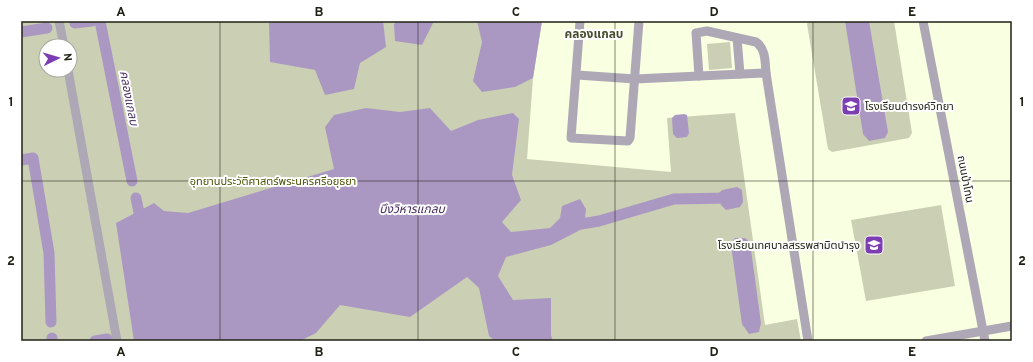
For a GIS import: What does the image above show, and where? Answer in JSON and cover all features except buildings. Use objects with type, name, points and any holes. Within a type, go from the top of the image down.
[{"type":"street","points":[[59,21],[62,38]]},
{"type":"street","points":[[580,21],[571,138],[630,140],[639,21]]},
{"type":"street","name":"ถนนป่าโทน","points":[[923,21],[985,341]]},
{"type":"street","points":[[699,76],[696,33],[707,31],[756,42],[761,45],[808,341]]},
{"type":"street","points":[[737,38],[740,74]]},
{"type":"street","points":[[576,75],[635,79],[766,73]]},
{"type":"street","points":[[69,78],[117,341]]},
{"type":"street","points":[[926,341],[1012,326]]},
{"type":"green space","name":"อุทยานประวัติศาสตร์พระนครศรีอยุธยา","points":[[21,21],[542,21],[533,78],[527,159],[671,172],[667,118],[735,113],[765,325],[797,319],[801,341],[21,341]]},
{"type":"green space","points":[[809,21],[894,21],[912,133],[909,138],[832,152],[828,149],[807,24]]},
{"type":"green space","points":[[730,42],[732,68],[709,70],[707,44]]},
{"type":"green space","points":[[941,205],[955,286],[866,301],[851,220]]},
{"type":"water","points":[[269,21],[383,21],[386,47],[360,63],[354,89],[325,95],[315,70],[270,62]]},
{"type":"water","points":[[396,21],[434,21],[422,45],[395,41],[394,25]]},
{"type":"water","points":[[477,21],[542,21],[533,78],[515,87],[482,92],[473,81],[482,42]]},
{"type":"water","points":[[845,21],[869,21],[888,132],[885,138],[869,141],[863,134]]},
{"type":"water","name":"บึงวิหารแกลบ","points":[[366,108],[400,112],[430,108],[451,131],[478,120],[513,113],[519,119],[512,175],[521,200],[502,222],[511,232],[550,228],[560,218],[562,206],[580,199],[586,209],[584,228],[551,245],[506,257],[498,276],[513,300],[551,298],[551,335],[553,341],[495,341],[489,336],[479,288],[467,277],[410,317],[340,305],[316,333],[300,341],[134,341],[116,223],[154,203],[164,211],[188,213],[334,169],[325,127],[334,115]]},
{"type":"water","points":[[675,115],[687,115],[689,133],[687,137],[677,138],[673,134],[672,118]]},
{"type":"water","points":[[737,187],[742,190],[743,202],[740,207],[726,210],[721,205],[719,193],[722,190]]},
{"type":"water","points":[[735,238],[745,238],[750,242],[761,323],[759,332],[749,334],[742,324],[731,245]]},
{"type":"waterway","points":[[75,23],[92,21]]},
{"type":"waterway","name":"คลองแกลบ","points":[[100,21],[132,181]]},
{"type":"waterway","points":[[21,32],[47,28]]},
{"type":"waterway","points":[[21,160],[33,158],[49,253],[51,322]]},
{"type":"waterway","name":"คลองแกลบ","points":[[136,198],[141,223]]},
{"type":"waterway","points":[[569,226],[599,221],[674,199],[729,198]]},
{"type":"waterway","points":[[95,341],[107,339]]},
{"type":"place","name":"โรงเรียนดำรงค์วิทยา","points":[[851,106]]},
{"type":"place","name":"โรงเรียนเทศบาลสรรพสามิตบำรุง","points":[[874,245]]},
{"type":"district","name":"คลองแกลบ","points":[[594,34]]}]
